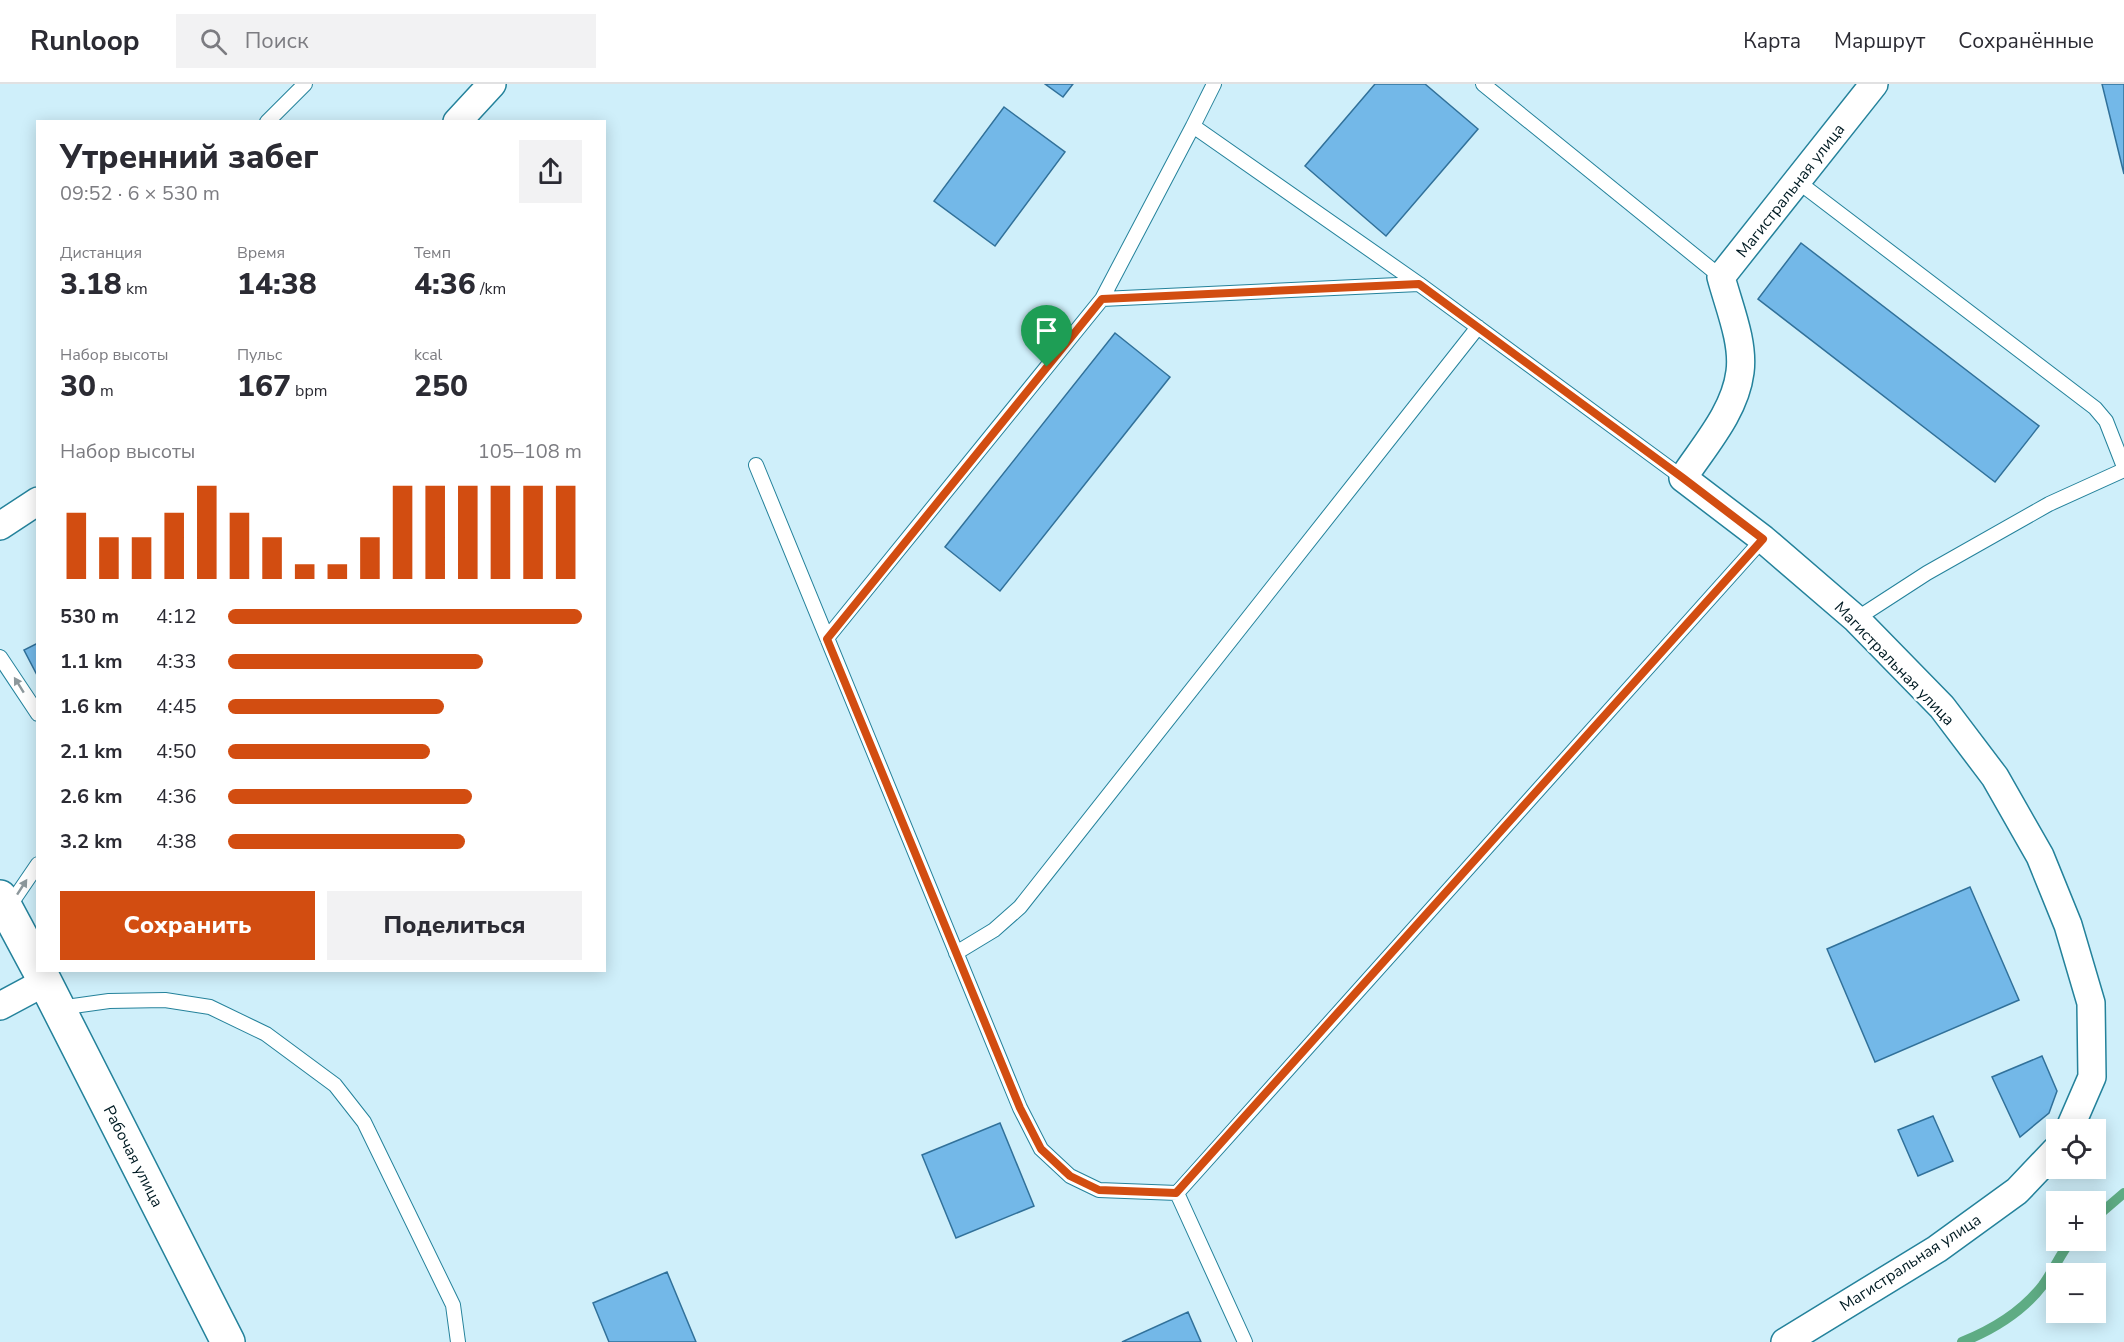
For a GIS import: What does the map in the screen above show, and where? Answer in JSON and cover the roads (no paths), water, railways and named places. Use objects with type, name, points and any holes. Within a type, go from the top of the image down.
[{"type":"street","points":[[459,120],[492,84]]},
{"type":"street","name":"Магистральная улица","points":[[1721,277],[1874,84]]},
{"type":"street","points":[[1683,478],[1729,409],[1740,371],[1737,337],[1721,277]]},
{"type":"street","name":"Магистральная улица","points":[[1683,478],[1763,539],[1856,619],[1942,707],[1995,777],[2044,866],[2068,925],[2091,1003],[2092,1077],[2073,1119]]},
{"type":"street","points":[[0,526],[36,502]]},
{"type":"street","name":"Рабочая улица","points":[[3,904],[36,965]]},
{"type":"street","points":[[0,1006],[45,982]]},
{"type":"street","name":"Рабочая улица","points":[[45,982],[228,1342]]},
{"type":"street","name":"Магистральная улица","points":[[1785,1342],[1937,1249],[2016,1191],[2046,1160]]},
{"type":"lane","points":[[269,120],[305,84]]},
{"type":"lane","points":[[827,639],[1102,299],[1214,84]]},
{"type":"lane","points":[[1483,84],[1721,277]]},
{"type":"lane","points":[[1193,126],[1419,284],[1683,478]]},
{"type":"lane","points":[[1797,181],[2095,408],[2106,421],[2124,468],[2049,504],[1927,573],[1856,619]]},
{"type":"lane","points":[[1102,299],[1419,284]]},
{"type":"lane","points":[[956,953],[994,930],[1020,907],[1478,327]]},
{"type":"lane","points":[[756,465],[1020,1108],[1041,1149],[1070,1176],[1099,1190],[1176,1193]]},
{"type":"lane","points":[[1176,1193],[1763,539]]},
{"type":"lane","points":[[0,657],[36,711]]},
{"type":"lane","points":[[3,904],[36,866]]},
{"type":"lane","points":[[45,982],[109,1001],[165,1000],[210,1007],[266,1034],[335,1085],[364,1122],[453,1305],[458,1342]]},
{"type":"lane","points":[[1176,1193],[1245,1342]]},
{"type":"waterway","points":[[2106,1208],[2124,1193]]},
{"type":"waterway","points":[[1962,1342],[1996,1326],[2026,1303],[2043,1285],[2064,1251]]}]
